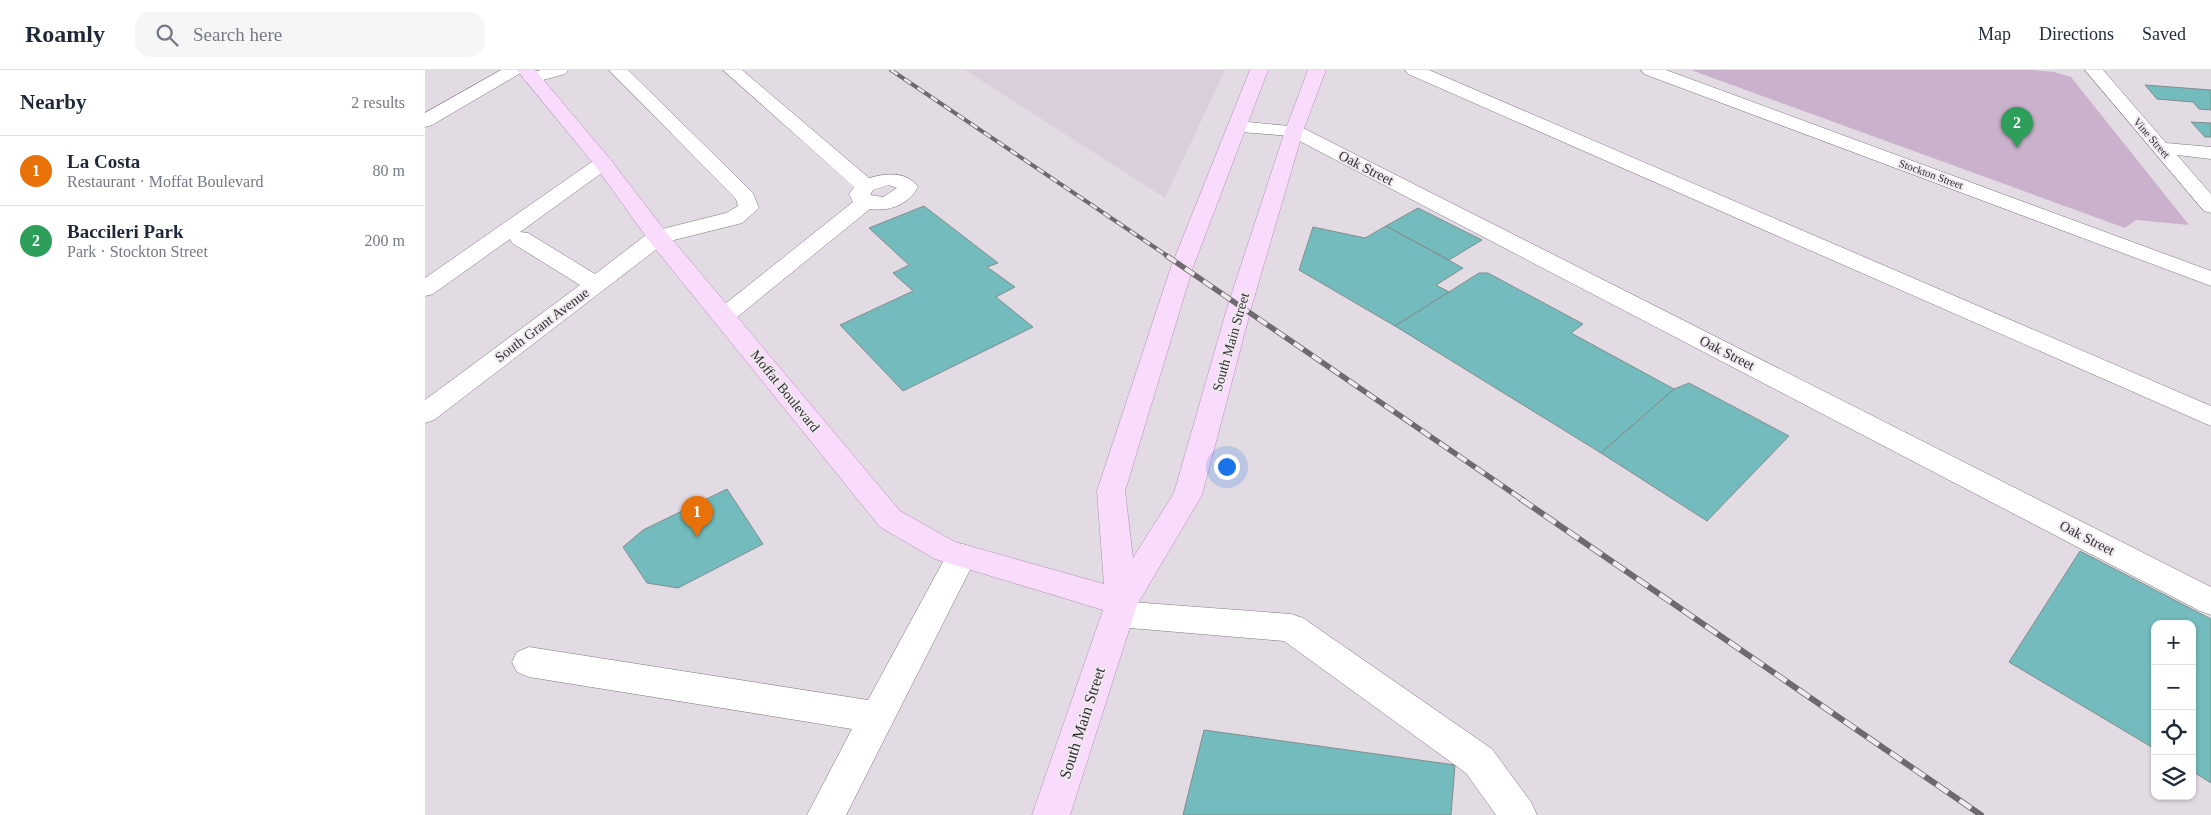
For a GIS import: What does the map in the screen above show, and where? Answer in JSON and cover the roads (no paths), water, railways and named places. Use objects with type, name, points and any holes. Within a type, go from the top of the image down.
[{"type":"main road","name":"South Main Street","points":[[1120,608],[1111,491],[1182,268],[1259,70]]},
{"type":"main road","name":"South Main Street","points":[[1051,815],[1120,608],[1188,495],[1240,305],[1294,131],[1317,70]]},
{"type":"main road","name":"Moffat Boulevard","points":[[529,74],[603,163],[658,237],[890,519],[946,551],[1120,608]]},
{"type":"street","points":[[425,121],[513,70]]},
{"type":"street","points":[[529,74],[559,70]]},
{"type":"street","points":[[618,70],[746,196],[749,208],[734,218],[658,237]]},
{"type":"street","points":[[723,317],[866,194],[732,70]]},
{"type":"street","points":[[1414,70],[2211,417]]},
{"type":"street","name":"Stockton Street","points":[[1650,70],[2211,279]]},
{"type":"street","name":"Vine Street","points":[[2094,70],[2211,207]]},
{"type":"street","name":"Oak Street","points":[[1236,127],[1294,131],[2211,602]]},
{"type":"street","points":[[2161,148],[2211,152]]},
{"type":"street","points":[[425,289],[603,163]]},
{"type":"street","name":"South Grant Avenue","points":[[425,414],[658,237]]},
{"type":"street","points":[[519,238],[595,284]]},
{"type":"street","points":[[826,815],[962,556]]},
{"type":"street","points":[[1120,608],[1291,628],[1479,761],[1518,815]]},
{"type":"street","points":[[529,662],[877,717]]},
{"type":"railway","points":[[891,70],[1169,257]]},
{"type":"railway","points":[[1167,256],[1523,500]]},
{"type":"railway","points":[[1521,499],[1981,815]]},
{"type":"place","name":"Baccileri Park","points":[[2017,148]]},
{"type":"place","name":"La Costa","points":[[697,537]]}]
